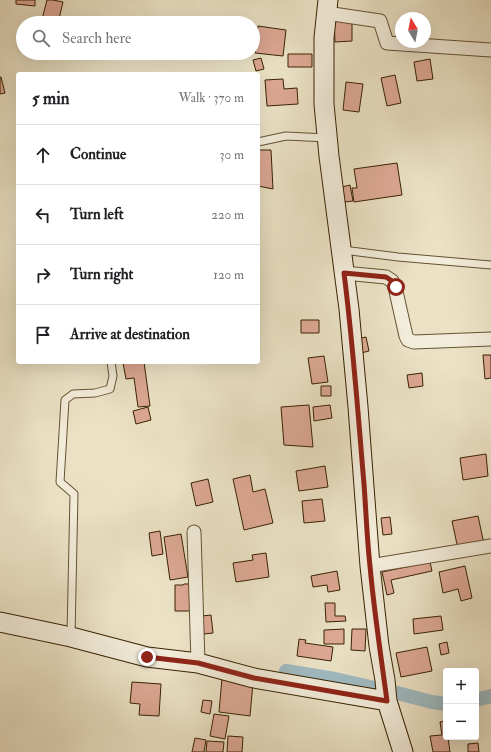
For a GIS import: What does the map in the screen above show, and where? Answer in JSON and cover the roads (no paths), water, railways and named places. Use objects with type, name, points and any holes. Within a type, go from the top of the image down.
[{"type":"main road","points":[[327,6],[324,38],[324,104],[349,309],[370,566],[387,700],[403,752]]},
{"type":"main road","points":[[0,622],[71,637],[147,657],[198,663],[254,678],[387,700]]},
{"type":"street","points":[[327,6],[380,20],[387,43],[491,50]]},
{"type":"street","points":[[344,273],[386,277],[392,281],[396,287],[408,340],[414,342],[491,339]]},
{"type":"street","points":[[194,532],[198,663]]},
{"type":"street","points":[[370,566],[491,546]]},
{"type":"lane","points":[[260,142],[286,136],[327,138]]},
{"type":"lane","points":[[341,249],[398,257],[491,265]]},
{"type":"lane","points":[[71,637],[74,494],[60,482],[65,400],[73,394],[95,393],[110,389],[113,376],[111,364]]},
{"type":"waterway","points":[[286,671],[335,679],[443,704]]},
{"type":"waterway","points":[[479,699],[491,696]]}]
